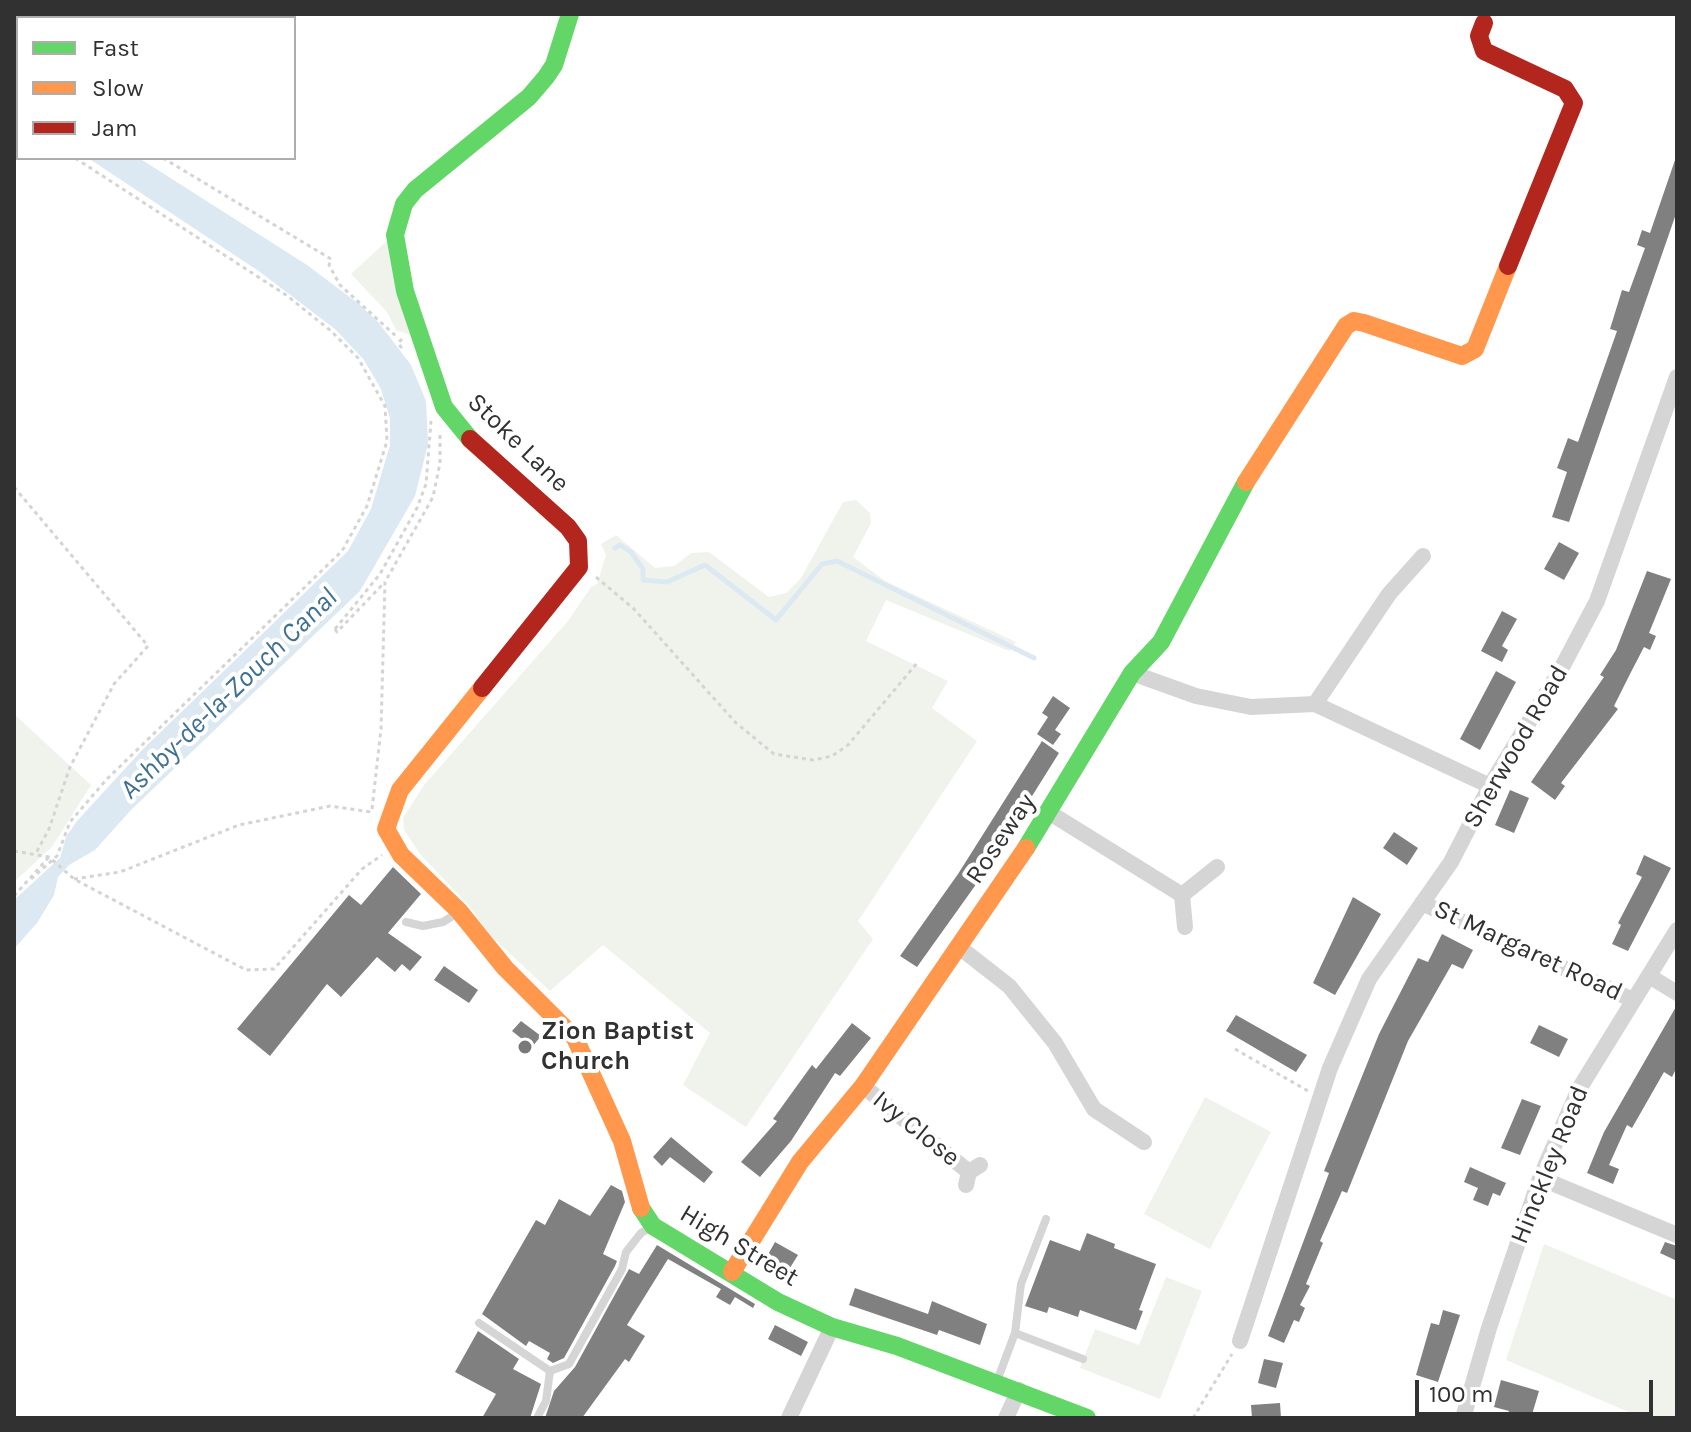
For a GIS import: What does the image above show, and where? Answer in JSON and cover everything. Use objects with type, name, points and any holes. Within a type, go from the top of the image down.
[{"type":"street","name":"Stoke Lane","points":[[570,14],[554,65],[546,77],[529,97],[415,190],[404,204],[395,235],[405,291],[444,407],[475,444],[568,527],[578,541],[579,567]]},
{"type":"street","name":"Roseway","points":[[732,1272],[800,1162],[863,1086],[1050,813],[1132,673],[1161,642],[1251,472],[1340,335],[1354,321],[1462,356],[1475,349],[1574,103],[1565,89],[1484,51],[1479,36],[1484,23]]},
{"type":"street","name":"Sherwood Road","points":[[1240,1341],[1330,1068],[1369,979],[1451,862],[1490,786],[1560,671],[1597,601],[1676,385]]},
{"type":"street","points":[[1315,704],[1389,594],[1423,556]]},
{"type":"street","points":[[393,843],[380,815],[579,567]]},
{"type":"street","points":[[1132,673],[1196,696],[1251,707],[1315,704],[1490,786]]},
{"type":"street","points":[[1050,813],[1182,895]]},
{"type":"street","name":"High Street","points":[[393,843],[459,911],[505,968],[575,1038],[622,1141],[641,1208],[653,1226],[778,1302],[832,1327],[997,1382],[1087,1418]]},
{"type":"street","points":[[1182,895],[1217,867]]},
{"type":"street","points":[[1182,895],[1185,927]]},
{"type":"street","name":"St Margaret Road","points":[[1422,903],[1633,1000]]},
{"type":"street","name":"Hinckley Road","points":[[1463,1418],[1540,1178],[1579,1089],[1677,930]]},
{"type":"street","points":[[959,947],[1009,986],[1055,1043],[1094,1109],[1144,1142]]},
{"type":"street","points":[[1649,976],[1677,993]]},
{"type":"street","name":"Ivy Close","points":[[863,1086],[972,1174]]},
{"type":"street","points":[[1540,1178],[1677,1235]]},
{"type":"street","points":[[789,1418],[832,1327]]},
{"type":"street","points":[[1006,1418],[1019,1390]]},
{"type":"lane","points":[[406,922],[423,926],[443,922],[459,911]]},
{"type":"lane","points":[[997,1382],[1015,1333],[1021,1284],[1046,1219]]},
{"type":"lane","points":[[550,1371],[569,1364],[622,1269],[626,1252],[641,1233],[653,1226]]},
{"type":"lane","points":[[479,1323],[550,1371]]},
{"type":"lane","points":[[1015,1333],[1083,1359]]},
{"type":"lane","points":[[537,1418],[546,1401],[550,1371]]},
{"type":"path","points":[[14,896],[57,856],[70,822],[106,780],[342,551],[367,506],[387,441],[385,406],[358,358],[331,331],[286,295],[78,160]]},
{"type":"path","points":[[166,160],[331,259],[329,265],[340,285],[399,341],[405,353]]},
{"type":"path","points":[[431,416],[426,484],[417,508],[380,574],[341,620],[335,629],[337,632],[385,582],[433,497],[440,463],[439,419]]},
{"type":"path","points":[[14,487],[148,646],[114,684],[70,767],[49,829],[35,855]]},
{"type":"path","points":[[579,567],[602,580],[634,609],[736,723],[774,754],[813,760],[832,756],[848,745],[918,662]]},
{"type":"path","points":[[74,879],[120,872],[239,825],[330,806],[380,815],[385,582]]},
{"type":"path","points":[[14,851],[49,857],[74,879],[246,970],[274,969],[362,869],[393,843]]},
{"type":"path","points":[[31,879],[49,857]]},
{"type":"path","points":[[1235,1049],[1322,1099]]},
{"type":"path","points":[[1193,1418],[1240,1341]]},
{"type":"shaded area","points":[[388,240],[410,335],[396,330],[387,312],[351,274]]},
{"type":"shaded area","points":[[856,500],[870,513],[871,523],[853,557],[885,581],[1016,642],[1009,651],[886,600],[866,641],[948,681],[932,708],[977,741],[858,921],[873,939],[746,1127],[683,1085],[710,1033],[603,945],[550,991],[491,936],[469,906],[420,854],[404,830],[403,818],[424,785],[568,621],[591,587],[597,584],[606,555],[601,544],[616,535],[655,568],[674,566],[691,553],[709,552],[769,597],[786,593],[801,578],[843,502]]},
{"type":"shaded area","points":[[14,714],[91,785],[52,847],[14,882]]},
{"type":"shaded area","points":[[1205,1097],[1271,1132],[1210,1249],[1144,1214]]},
{"type":"shaded area","points":[[1544,1244],[1677,1300],[1677,1418],[1643,1418],[1506,1360]]},
{"type":"shaded area","points":[[1166,1277],[1202,1291],[1160,1399],[1080,1368],[1095,1329],[1139,1345]]},
{"type":"water","name":"Ashby-de-la-Zouch Canal","points":[[91,160],[142,160],[307,265],[379,323],[411,365],[426,401],[428,444],[415,496],[360,591],[131,810],[95,850],[69,865],[58,877],[54,895],[37,923],[14,949],[14,900],[60,858],[66,837],[77,821],[143,749],[348,551],[371,509],[390,445],[390,418],[381,389],[364,360],[335,329],[260,272]]},
{"type":"building","points":[[1675,160],[1677,211],[1569,522],[1552,517],[1567,472],[1557,468],[1568,438],[1578,442],[1617,331],[1610,329],[1622,290],[1629,292],[1645,248],[1637,245],[1642,230],[1650,233]]},
{"type":"building","points":[[1559,542],[1579,553],[1564,580],[1544,569]]},
{"type":"building","points":[[1647,571],[1671,579],[1649,633],[1656,636],[1650,650],[1644,647],[1614,706],[1618,709],[1561,783],[1565,786],[1555,800],[1531,782],[1604,677],[1600,675],[1616,650]]},
{"type":"building","points":[[1502,611],[1517,619],[1502,646],[1508,650],[1502,662],[1481,651]]},
{"type":"building","points":[[1496,671],[1516,682],[1480,750],[1460,739]]},
{"type":"building","points":[[1053,696],[1070,708],[1055,730],[1061,734],[1053,745],[1037,734],[1048,717],[1042,713]]},
{"type":"building","points":[[1042,741],[1059,753],[982,876],[917,967],[900,956],[958,874]]},
{"type":"building","points":[[1510,790],[1529,798],[1514,833],[1495,825]]},
{"type":"building","points":[[1394,832],[1418,848],[1407,865],[1383,848]]},
{"type":"building","points":[[1644,855],[1671,868],[1628,951],[1612,944],[1621,925],[1618,923],[1642,877],[1636,874]]},
{"type":"building","points":[[393,867],[421,894],[388,933],[422,957],[410,971],[402,964],[395,972],[377,957],[341,997],[327,984],[270,1056],[237,1029],[349,895],[361,905]]},
{"type":"building","points":[[1353,897],[1381,914],[1335,995],[1313,983]]},
{"type":"building","points":[[1442,934],[1473,950],[1463,969],[1452,964],[1408,1041],[1347,1193],[1342,1191],[1320,1241],[1323,1243],[1306,1284],[1310,1286],[1300,1305],[1305,1308],[1299,1322],[1294,1320],[1284,1343],[1268,1336],[1329,1173],[1324,1171],[1379,1034],[1418,958],[1428,962]]},
{"type":"building","points":[[444,966],[478,990],[469,1003],[434,980]]},
{"type":"building","points":[[1677,1005],[1677,1067],[1672,1077],[1664,1072],[1632,1128],[1627,1125],[1609,1165],[1619,1169],[1613,1184],[1587,1173],[1604,1132]]},
{"type":"building","points":[[1236,1015],[1307,1055],[1296,1072],[1226,1031]]},
{"type":"building","name":"Zion Baptist Church","points":[[521,1021],[541,1036],[532,1047],[512,1031]]},
{"type":"building","points":[[852,1023],[871,1038],[840,1076],[835,1073],[791,1141],[760,1177],[741,1162],[777,1121],[773,1119],[812,1065],[816,1069]]},
{"type":"building","points":[[1539,1025],[1568,1039],[1559,1057],[1530,1043]]},
{"type":"building","points":[[1522,1099],[1541,1106],[1520,1155],[1501,1148]]},
{"type":"building","points":[[671,1137],[713,1172],[704,1183],[670,1157],[662,1166],[653,1157]]},
{"type":"building","points":[[1470,1167],[1506,1183],[1500,1196],[1493,1193],[1488,1206],[1473,1200],[1478,1188],[1464,1182]]},
{"type":"building","points":[[611,1185],[622,1191],[625,1202],[603,1254],[617,1261],[564,1358],[553,1363],[547,1359],[550,1353],[529,1341],[526,1346],[482,1314],[536,1220],[545,1225],[559,1199],[590,1216]]},
{"type":"building","points":[[1087,1233],[1115,1244],[1114,1248],[1156,1264],[1139,1310],[1143,1311],[1136,1330],[1080,1310],[1078,1317],[1049,1307],[1047,1313],[1025,1306],[1050,1240],[1080,1251]]},
{"type":"building","points":[[775,1242],[798,1255],[788,1271],[766,1258]]},
{"type":"building","points":[[1665,1242],[1677,1246],[1677,1261],[1660,1253]]},
{"type":"building","points":[[657,1245],[755,1304],[753,1308],[735,1297],[730,1305],[716,1297],[721,1289],[668,1259],[627,1325],[645,1336],[629,1362],[625,1359],[582,1418],[545,1418],[554,1391],[575,1367],[629,1269],[639,1274]]},
{"type":"building","points":[[855,1288],[928,1314],[932,1301],[987,1324],[980,1345],[939,1330],[937,1335],[849,1305]]},
{"type":"building","points":[[1443,1310],[1460,1315],[1438,1382],[1416,1375],[1431,1323],[1439,1325]]},
{"type":"building","points":[[775,1325],[808,1342],[801,1356],[768,1339]]},
{"type":"building","points":[[478,1331],[519,1359],[513,1369],[541,1384],[530,1418],[482,1418],[496,1394],[455,1372]]},
{"type":"building","points":[[1264,1359],[1283,1363],[1276,1388],[1258,1383]]},
{"type":"building","points":[[1501,1380],[1539,1391],[1531,1418],[1506,1418],[1509,1411],[1494,1407]]},
{"type":"building","points":[[1280,1403],[1281,1418],[1252,1418],[1251,1405]]},
{"type":"waterway","points":[[615,548],[620,545],[631,552],[643,569],[643,580],[667,582],[705,565],[776,620],[822,564],[837,561],[1034,658]]},
{"type":"traffic: fast","points":[[470,439],[444,407],[405,291],[395,235],[404,204],[415,190],[529,97],[546,77],[554,65],[570,14]]},
{"type":"traffic: fast","points":[[1026,848],[1132,673],[1161,642],[1246,482]]},
{"type":"traffic: fast","points":[[641,1208],[653,1226],[778,1302],[832,1327],[897,1346],[1087,1418]]},
{"type":"traffic: slow","points":[[1246,482],[1346,326],[1354,321],[1364,323],[1462,356],[1475,349],[1508,266]]},
{"type":"traffic: slow","points":[[482,688],[400,790],[386,829],[401,855],[459,911],[505,968],[575,1038],[622,1141],[641,1208]]},
{"type":"traffic: slow","points":[[732,1272],[800,1162],[863,1086],[1026,848]]},
{"type":"traffic: jam","points":[[1484,23],[1479,36],[1484,51],[1565,89],[1574,103],[1508,266]]},
{"type":"traffic: jam","points":[[470,439],[568,527],[578,541],[579,567],[482,688]]},
{"type":"place","name":"Zion Baptist Church","points":[[525,1047]]}]
